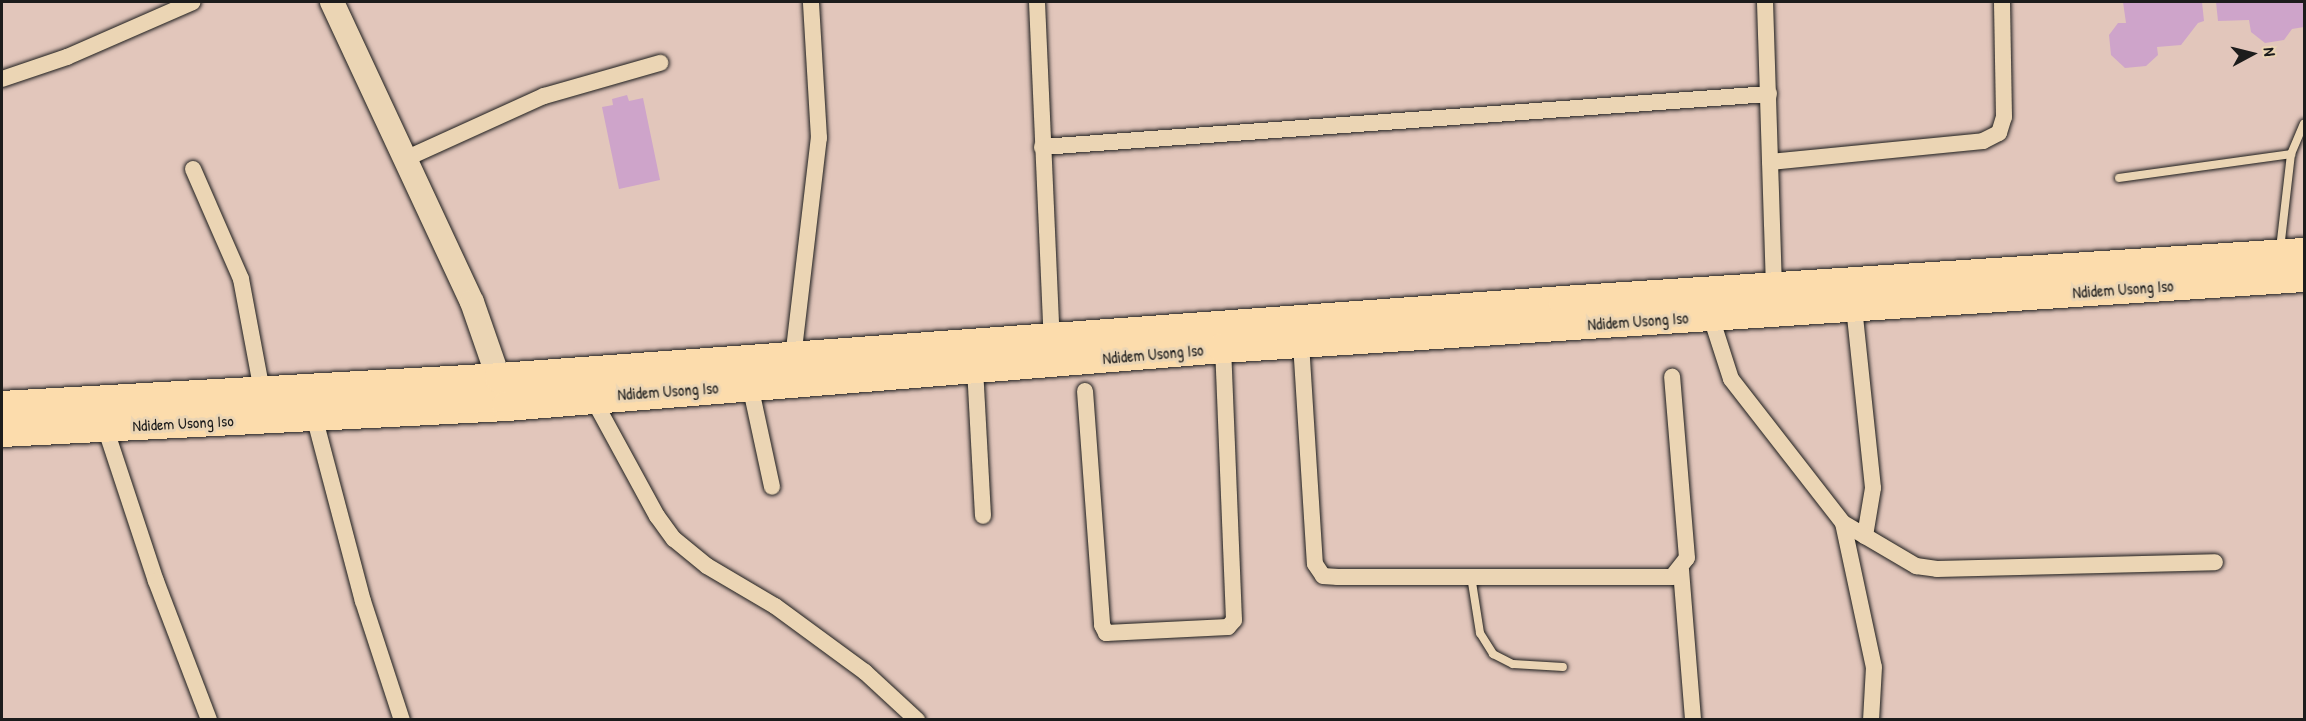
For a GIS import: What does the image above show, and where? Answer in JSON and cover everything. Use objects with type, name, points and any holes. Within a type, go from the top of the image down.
[{"type":"highway","name":"Ndidem Usong Iso","points":[[2,432],[314,416],[793,358],[1563,301],[2292,254]]},
{"type":"highway","name":"Ndidem Usong Iso","points":[[2,406],[262,392],[504,392],[592,397],[1223,348],[2304,278]]},
{"type":"street","points":[[2,79],[67,57],[193,2]]},
{"type":"street","points":[[332,2],[472,302],[504,392]]},
{"type":"street","points":[[793,358],[819,138],[811,2]]},
{"type":"street","points":[[1036,2],[1052,339]]},
{"type":"street","points":[[1764,2],[1774,289]]},
{"type":"street","points":[[1770,162],[1983,141],[1999,133],[2004,117],[2002,2]]},
{"type":"street","points":[[405,159],[544,96],[660,63]]},
{"type":"street","points":[[1042,147],[1769,94]]},
{"type":"street","points":[[193,169],[241,279],[262,392]]},
{"type":"street","points":[[1854,307],[1873,488],[1865,536]]},
{"type":"street","points":[[1711,316],[1731,379],[1843,523],[1916,566],[1937,569],[2215,562]]},
{"type":"street","points":[[1301,343],[1315,564],[1323,576],[1672,577],[1681,570],[1687,558],[1672,377]]},
{"type":"street","points":[[1085,391],[1102,625],[1106,633],[1228,627],[1234,620],[1223,348]]},
{"type":"street","points":[[975,368],[983,516]]},
{"type":"street","points":[[750,385],[772,487]]},
{"type":"street","points":[[592,397],[657,516],[674,539],[707,566],[775,606],[865,672],[917,720]]},
{"type":"street","points":[[314,416],[363,601],[402,720]]},
{"type":"street","points":[[105,426],[156,581],[209,720]]},
{"type":"street","points":[[1843,523],[1874,668],[1871,720]]},
{"type":"street","points":[[1681,570],[1693,720]]},
{"type":"lane","points":[[2292,254],[2283,196],[2291,154],[2304,124]]},
{"type":"lane","points":[[2119,178],[2291,154]]},
{"type":"lane","points":[[1471,575],[1480,633],[1493,654],[1513,664],[1563,667]]},
{"type":"building","points":[[2123,2],[2202,2],[2204,21],[2198,23],[2181,45],[2157,47],[2158,55],[2146,66],[2125,68],[2111,55],[2109,35],[2118,23],[2126,23]]},
{"type":"building","points":[[2216,2],[2304,2],[2304,27],[2292,29],[2284,40],[2265,43],[2251,32],[2249,20],[2218,21]]},
{"type":"building","points":[[627,95],[629,101],[643,98],[660,180],[619,189],[602,107],[613,105],[612,99]]}]
